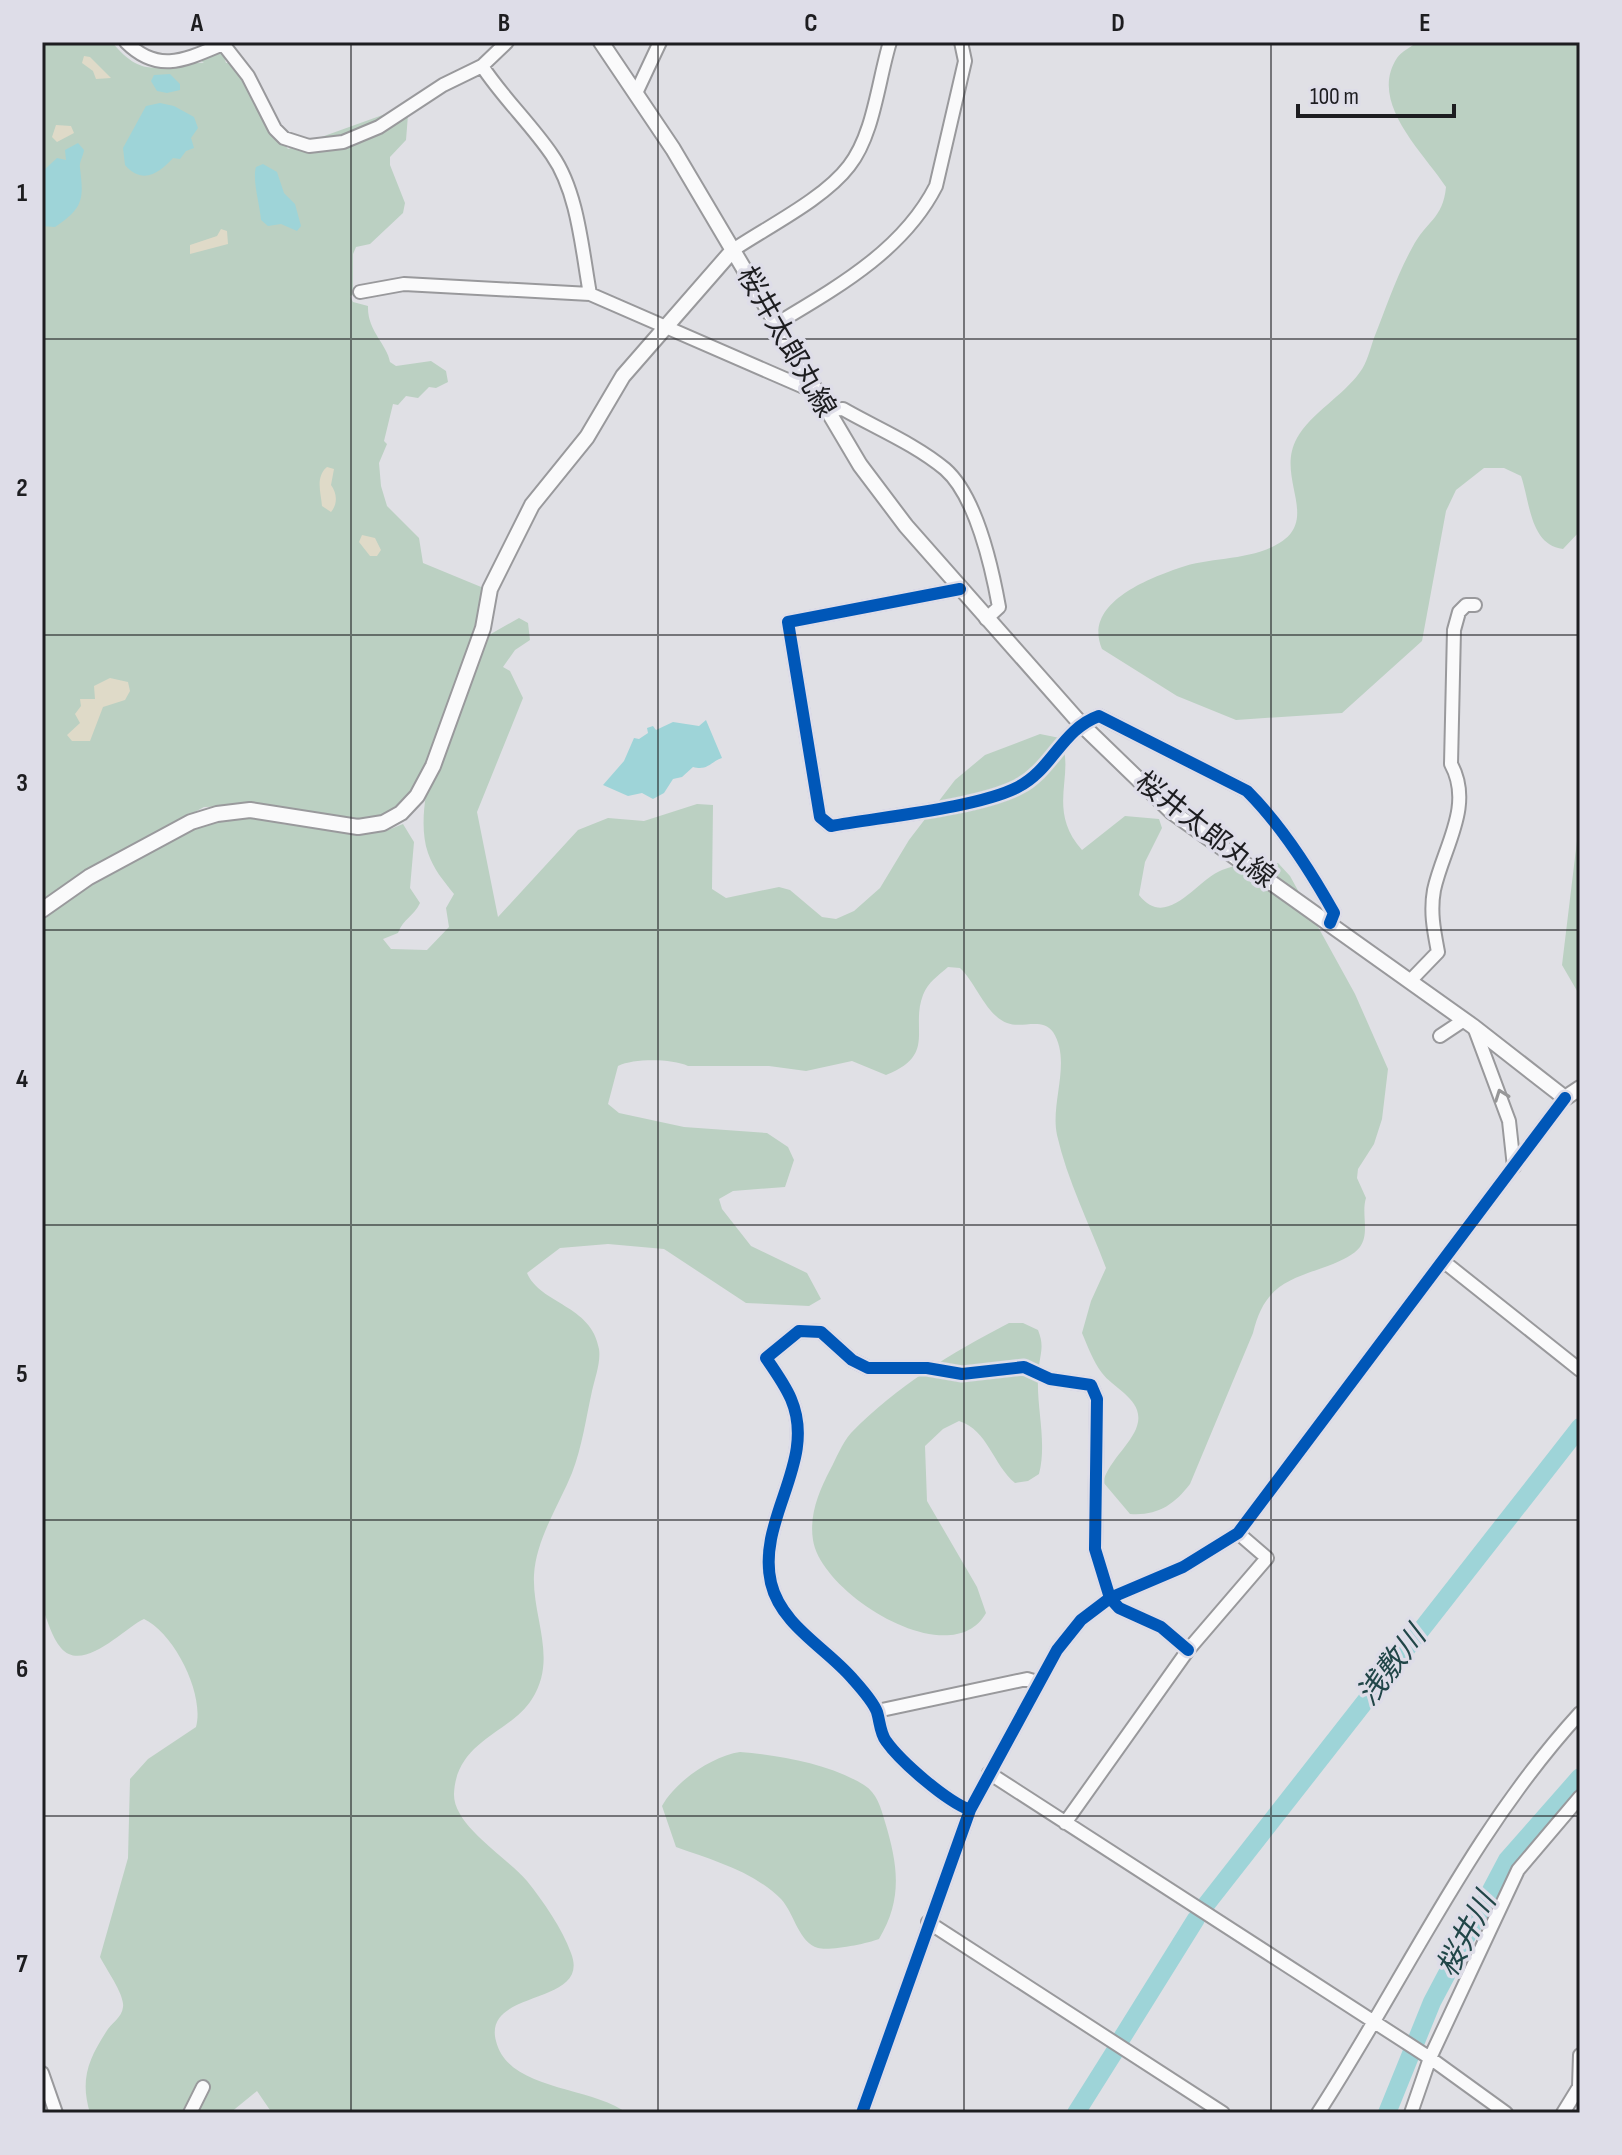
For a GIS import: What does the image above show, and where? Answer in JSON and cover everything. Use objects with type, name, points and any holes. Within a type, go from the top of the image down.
[{"type":"main road","name":"桜井太郎丸線","points":[[601,42],[637,91],[811,386],[879,492],[986,619],[1080,723],[1172,812],[1469,1023],[1565,1098]]},
{"type":"main road","points":[[42,910],[89,877],[191,822],[217,814],[250,810],[358,827],[383,823],[401,813],[417,796],[433,766],[483,628],[490,589],[532,505],[587,437],[623,376],[733,250]]},
{"type":"main road","points":[[1565,1098],[1580,1088]]},
{"type":"street","points":[[126,42],[152,62],[167,62],[223,44],[248,76],[275,129],[284,138],[309,146],[343,142],[379,127],[443,85],[482,66],[507,42]]},
{"type":"street","points":[[637,91],[660,42]]},
{"type":"street","points":[[733,250],[833,184],[850,166],[864,133],[890,42]]},
{"type":"street","points":[[776,324],[870,264],[928,203],[936,186],[965,61],[961,42]]},
{"type":"street","points":[[482,66],[507,103],[553,155],[566,184],[590,294]]},
{"type":"street","points":[[360,292],[404,284],[590,294],[806,388],[811,386]]},
{"type":"street","points":[[826,410],[843,409],[947,471],[973,515],[994,578],[999,607],[986,619]]},
{"type":"street","points":[[960,589],[788,622],[820,817],[831,826],[973,800],[1015,789],[1042,773],[1080,723],[1099,716],[1247,791],[1262,806],[1318,883],[1334,913],[1330,923]]},
{"type":"street","points":[[1410,981],[1438,952],[1431,913],[1434,890],[1460,807],[1461,781],[1451,764],[1454,630],[1459,612],[1466,605],[1475,605]]},
{"type":"street","points":[[1440,1036],[1469,1023],[1509,1121],[1514,1167]]},
{"type":"street","points":[[862,2113],[970,1810],[1037,1682],[1081,1620],[1110,1598],[1183,1567],[1238,1533],[1290,1469],[1565,1098]]},
{"type":"street","points":[[1443,1261],[1580,1370]]},
{"type":"street","points":[[970,1810],[951,1801],[889,1745],[877,1711],[854,1680],[782,1612],[771,1582],[770,1543],[779,1504],[794,1469],[797,1426],[792,1401],[766,1358],[799,1331],[821,1332],[852,1360],[868,1368],[927,1368],[953,1374],[1024,1367],[1050,1379],[1091,1385],[1097,1399],[1095,1549],[1110,1598],[1119,1608],[1161,1627],[1188,1650]]},
{"type":"street","points":[[1065,1823],[1188,1650],[1267,1558],[1238,1533]]},
{"type":"street","points":[[877,1711],[1027,1679],[1037,1682]]},
{"type":"street","points":[[1318,2113],[1375,2024],[1431,1919],[1483,1839],[1537,1761],[1580,1713]]},
{"type":"street","points":[[989,1773],[1430,2058],[1506,2113]]},
{"type":"street","points":[[1411,2113],[1430,2058],[1518,1870],[1580,1797]]},
{"type":"street","points":[[928,1922],[1223,2113]]},
{"type":"street","points":[[1563,2113],[1579,2087],[1580,2055]]},
{"type":"street","points":[[42,2073],[56,2113]]},
{"type":"street","points":[[190,2113],[203,2087]]},
{"type":"green space","points":[[42,42],[112,42],[135,63],[155,68],[204,63],[201,61],[210,54],[223,53],[226,63],[235,63],[271,127],[288,149],[391,112],[408,115],[406,140],[390,157],[390,165],[405,203],[403,213],[370,244],[356,247],[353,254],[353,295],[350,296],[353,302],[368,306],[371,323],[390,362],[396,366],[431,361],[446,371],[448,382],[436,388],[429,387],[418,398],[406,396],[398,405],[393,404],[384,441],[387,444],[379,463],[381,486],[387,506],[419,538],[423,563],[486,589],[474,636],[420,781],[387,815],[362,820],[261,805],[204,807],[138,843],[42,907]]},
{"type":"green space","points":[[1418,42],[1580,42],[1580,531],[1563,549],[1552,546],[1544,540],[1533,521],[1521,476],[1504,468],[1484,468],[1456,490],[1446,511],[1422,641],[1342,713],[1236,720],[1177,696],[1102,649],[1098,633],[1101,619],[1120,596],[1134,587],[1190,565],[1263,551],[1288,536],[1295,524],[1297,512],[1291,453],[1297,438],[1362,368],[1406,259],[1438,213],[1444,198],[1446,187],[1402,126],[1389,92],[1390,75],[1397,58]]},
{"type":"green space","points":[[519,618],[528,623],[530,640],[515,650],[503,667],[510,671],[523,698],[477,812],[498,917],[578,830],[608,818],[644,821],[697,804],[713,805],[712,889],[726,898],[779,887],[790,890],[822,917],[836,919],[854,911],[880,888],[909,840],[955,780],[985,755],[1040,734],[1060,738],[1065,765],[1065,820],[1082,850],[1125,816],[1159,819],[1162,828],[1145,862],[1139,895],[1150,905],[1160,908],[1171,906],[1222,870],[1249,864],[1278,863],[1290,876],[1355,994],[1388,1069],[1382,1119],[1374,1144],[1358,1169],[1357,1178],[1366,1198],[1363,1242],[1348,1257],[1292,1280],[1272,1293],[1258,1316],[1190,1484],[1164,1508],[1130,1514],[1103,1482],[1136,1429],[1138,1414],[1131,1400],[1099,1368],[1082,1333],[1091,1301],[1106,1268],[1073,1186],[1057,1135],[1061,1056],[1053,1032],[1043,1025],[1013,1024],[1000,1019],[960,968],[948,967],[930,983],[923,995],[917,1050],[902,1067],[886,1075],[852,1061],[806,1071],[769,1066],[688,1066],[653,1060],[618,1066],[608,1104],[619,1113],[684,1127],[767,1133],[788,1147],[794,1160],[785,1187],[733,1191],[719,1199],[722,1209],[751,1246],[807,1273],[821,1299],[809,1306],[746,1303],[664,1249],[608,1244],[560,1248],[527,1273],[543,1292],[587,1323],[599,1349],[598,1365],[575,1463],[543,1535],[536,1562],[534,1591],[544,1653],[539,1684],[523,1711],[474,1749],[464,1761],[454,1794],[462,1818],[527,1881],[557,1925],[571,1953],[573,1970],[566,1982],[505,2012],[496,2024],[496,2041],[504,2057],[517,2070],[533,2079],[593,2097],[627,2113],[272,2113],[257,2091],[230,2113],[90,2113],[86,2080],[90,2061],[123,2007],[118,1989],[100,1957],[128,1858],[130,1779],[148,1759],[196,1727],[198,1713],[185,1666],[155,1626],[144,1619],[92,1653],[70,1655],[55,1639],[42,1607],[42,911],[204,811],[221,809],[282,824],[319,828],[338,821],[383,832],[403,824],[414,842],[410,888],[420,903],[398,933],[383,939],[391,949],[427,950],[449,927],[446,908],[454,894],[430,859],[424,830],[425,805],[437,748],[475,643]]},
{"type":"green space","points":[[1580,816],[1580,996],[1562,965]]},
{"type":"green space","points":[[1009,1323],[1023,1323],[1038,1330],[1041,1340],[1038,1393],[1042,1447],[1039,1474],[1028,1481],[1015,1483],[977,1432],[959,1421],[943,1429],[925,1446],[927,1501],[977,1587],[986,1613],[969,1630],[945,1635],[918,1631],[889,1620],[838,1583],[821,1561],[813,1540],[812,1521],[816,1504],[845,1441],[869,1416],[926,1372]]},
{"type":"green space","points":[[740,1752],[820,1766],[851,1778],[872,1792],[880,1806],[889,1838],[896,1882],[892,1910],[879,1939],[831,1949],[811,1945],[801,1934],[786,1905],[770,1889],[732,1867],[676,1847],[662,1806],[668,1797],[685,1779],[706,1765]]},
{"type":"sand","points":[[84,56],[90,57],[111,78],[96,79],[93,71],[82,63]]},
{"type":"sand","points":[[56,125],[71,126],[74,133],[57,142],[52,137]]},
{"type":"sand","points":[[221,229],[227,231],[228,244],[190,254],[190,245],[217,236]]},
{"type":"sand","points":[[327,467],[334,469],[331,485],[336,502],[331,512],[322,506],[320,491],[321,475]]},
{"type":"sand","points":[[362,535],[375,538],[381,550],[377,556],[370,556],[359,542]]},
{"type":"sand","points":[[110,678],[128,682],[130,691],[125,700],[103,707],[90,741],[72,741],[67,735],[80,723],[75,714],[81,706],[80,699],[95,699],[94,686]]},
{"type":"water","points":[[170,74],[180,84],[180,90],[167,93],[157,91],[151,81],[154,75]]},
{"type":"water","points":[[160,103],[174,106],[194,117],[198,128],[191,138],[194,148],[186,151],[180,159],[173,158],[152,174],[139,175],[125,165],[123,148],[146,106]]},
{"type":"water","points":[[78,143],[84,150],[80,166],[80,202],[55,227],[42,226],[42,172],[57,158],[66,160],[65,150]]},
{"type":"water","points":[[263,164],[277,172],[284,193],[295,204],[301,226],[297,231],[281,224],[268,226],[261,220],[255,172],[256,167]]},
{"type":"water","points":[[706,720],[722,758],[706,767],[693,767],[682,777],[673,779],[664,793],[653,799],[642,793],[628,796],[603,785],[624,761],[634,738],[639,739],[648,733],[647,728],[653,726],[656,730],[673,722],[699,726]]},
{"type":"waterway","name":"浅敷川","points":[[1205,1906],[1580,1427]]},
{"type":"waterway","name":"桜井川","points":[[1387,2113],[1432,2002],[1507,1860],[1580,1777]]},
{"type":"waterway","name":"浅敷川","points":[[1120,2041],[1196,1919]]},
{"type":"waterway","name":"浅敷川","points":[[1076,2113],[1115,2051]]},
{"type":"cycle path","points":[[960,589],[788,622],[820,817],[831,826],[954,806],[1000,794],[1030,780],[1076,730],[1099,716],[1247,791],[1283,833],[1315,881],[1334,913],[1330,923]]},
{"type":"cycle path","points":[[862,2113],[970,1810],[1057,1650],[1081,1620],[1110,1598],[1183,1567],[1238,1533],[1565,1098]]},
{"type":"cycle path","points":[[970,1810],[937,1790],[893,1750],[881,1731],[873,1703],[841,1667],[805,1635],[776,1598],[769,1559],[778,1513],[793,1468],[797,1422],[789,1394],[766,1358],[799,1331],[821,1332],[852,1360],[868,1368],[927,1368],[962,1374],[1024,1367],[1050,1379],[1091,1385],[1097,1399],[1095,1549],[1110,1598],[1119,1608],[1161,1627],[1188,1650]]}]
